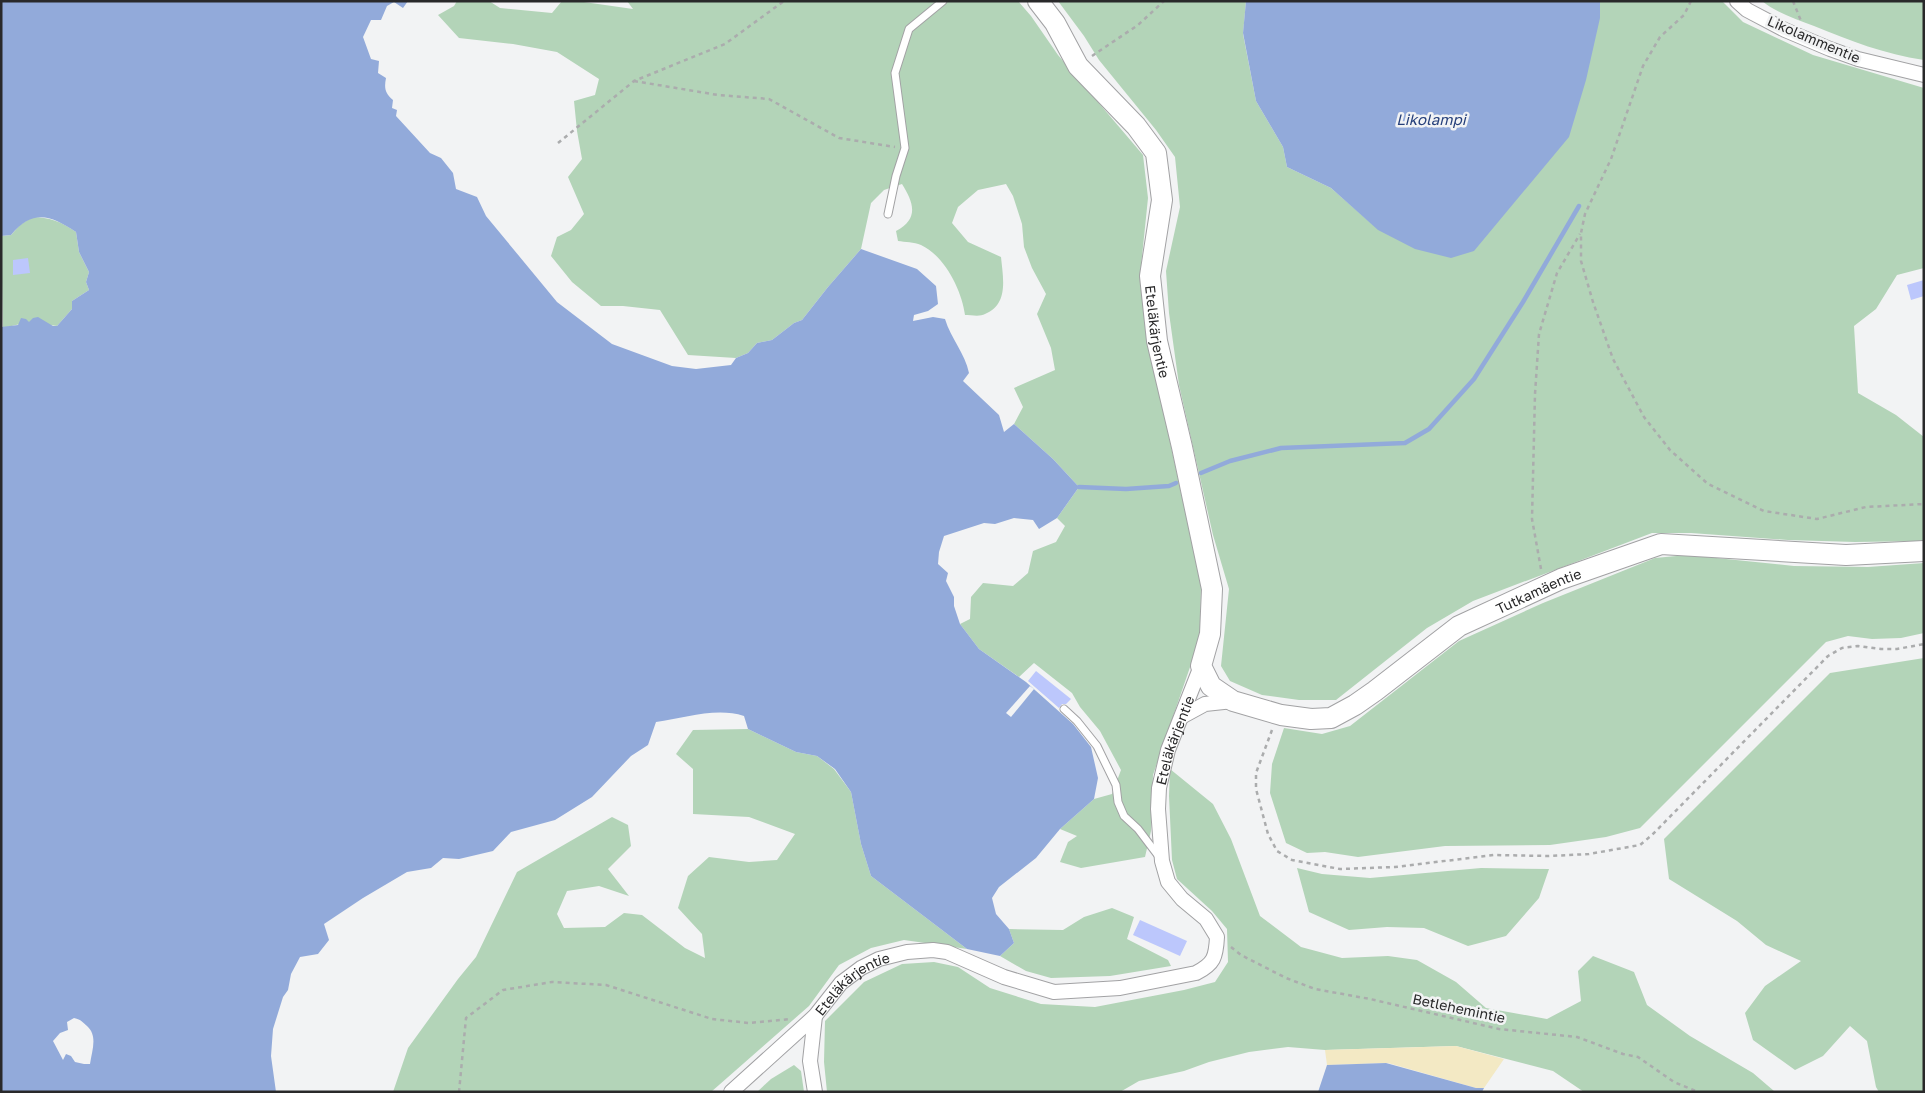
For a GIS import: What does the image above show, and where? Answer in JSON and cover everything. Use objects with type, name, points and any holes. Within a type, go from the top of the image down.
[{"type":"street","name":"Eteläkärjentie","points":[[731,1092],[785,1045],[814,1016],[841,983],[861,968],[879,958],[908,952],[933,950],[947,952],[1004,977],[1054,992],[1120,988],[1196,973],[1206,968],[1214,959],[1217,937],[1206,919],[1182,899],[1168,882],[1162,861],[1158,808],[1168,750],[1183,716],[1210,634],[1212,589],[1157,341],[1150,276],[1162,200],[1156,153],[1136,126],[1078,66],[1055,23],[1038,1]]},
{"type":"street","name":"Likolammentie","points":[[1737,1],[1747,10],[1785,30],[1830,49],[1858,59],[1924,75]]},
{"type":"street","name":"Tutkamäentie","points":[[1201,666],[1211,686],[1233,701],[1276,714],[1311,719],[1331,718],[1375,691],[1459,626],[1561,579],[1662,544],[1846,555],[1924,551]]},
{"type":"street","points":[[1183,716],[1205,704],[1233,701]]},
{"type":"street","points":[[814,1016],[810,1061],[814,1092]]},
{"type":"lane","points":[[888,214],[904,148],[894,74],[909,29],[943,1]]},
{"type":"lane","points":[[1064,709],[1097,746],[1116,785],[1118,802],[1124,816],[1138,829],[1162,861]]},
{"type":"path","points":[[558,143],[634,81],[725,44],[784,1]]},
{"type":"path","points":[[1078,66],[1138,25],[1164,1]]},
{"type":"path","points":[[1691,1],[1684,14],[1660,38],[1643,66],[1614,151],[1585,214],[1581,233],[1582,261],[1593,302],[1613,359],[1644,417],[1670,450],[1708,484],[1764,510],[1817,519],[1866,508],[1924,504]]},
{"type":"path","points":[[634,81],[718,95],[769,99],[839,138],[904,148]]},
{"type":"path","points":[[1544,587],[1532,518],[1539,334],[1557,273],[1581,233]]},
{"type":"path","points":[[1276,714],[1270,738],[1256,773],[1256,789],[1268,834],[1278,851],[1292,860],[1340,869],[1395,867],[1494,855],[1549,856],[1589,854],[1640,845],[1828,656],[1842,648],[1858,646],[1897,649],[1924,644]]},
{"type":"path","name":"Betlehemintie","points":[[1217,937],[1249,959],[1315,990],[1370,999],[1500,1029],[1577,1037],[1623,1054],[1638,1057],[1674,1082],[1698,1092]]},
{"type":"path","points":[[459,1092],[466,1018],[503,990],[552,982],[606,985],[712,1019],[749,1023],[814,1016]]},
{"type":"green space","points":[[457,1],[489,1],[500,8],[552,13],[562,1],[577,1],[633,9],[627,1],[1018,1],[1031,16],[1058,55],[1143,155],[1148,198],[1140,276],[1150,349],[1201,585],[1200,638],[1153,775],[1151,831],[1145,857],[1081,868],[1060,862],[1068,842],[1077,836],[1060,829],[1094,799],[1112,794],[1121,770],[1100,731],[1080,707],[1072,693],[1034,663],[1019,677],[979,649],[960,624],[970,619],[971,597],[983,583],[1013,586],[1028,573],[1033,551],[1056,542],[1065,526],[1057,518],[1079,487],[1053,459],[1014,424],[1023,407],[1014,388],[1055,370],[1051,348],[1037,314],[1046,294],[1032,268],[1024,247],[1022,224],[1013,196],[1006,184],[978,190],[958,207],[952,223],[968,242],[1001,257],[1003,290],[998,304],[993,310],[978,316],[965,315],[956,285],[938,257],[921,245],[898,241],[896,231],[908,221],[912,210],[909,198],[902,184],[884,190],[871,203],[861,249],[802,320],[794,323],[772,340],[757,343],[748,353],[736,358],[688,355],[660,310],[601,306],[572,282],[551,256],[557,237],[571,230],[584,214],[568,177],[582,159],[574,101],[595,95],[599,79],[557,52],[513,44],[459,38],[438,15],[454,6]]},
{"type":"green space","points":[[1058,1],[1246,1],[1243,34],[1256,101],[1283,147],[1287,167],[1331,188],[1372,224],[1508,1],[1722,1],[1743,22],[1813,55],[1924,88],[1924,268],[1897,275],[1876,309],[1854,326],[1858,393],[1896,415],[1924,437],[1924,541],[1855,542],[1788,540],[1691,533],[1652,533],[1473,601],[1427,628],[1336,700],[1299,700],[1262,695],[1230,681],[1221,666],[1229,589],[1213,535],[1179,385],[1169,313],[1166,271],[1180,207],[1175,157],[1156,130],[1099,60]]},
{"type":"green space","points":[[1762,1],[1924,1],[1924,60],[1881,51],[1855,42],[1786,15]]},
{"type":"green space","points":[[32,217],[55,221],[66,225],[76,232],[79,252],[89,272],[86,282],[89,290],[72,301],[72,309],[57,326],[29,322],[3,328],[1,236],[11,235],[20,225]]},
{"type":"green space","points":[[1687,555],[1794,566],[1868,567],[1924,563],[1924,633],[1901,638],[1872,639],[1848,636],[1826,642],[1640,828],[1606,837],[1550,845],[1445,846],[1358,857],[1325,852],[1307,853],[1286,843],[1270,793],[1272,764],[1284,728],[1322,734],[1350,726],[1459,641],[1543,603],[1655,558]]},
{"type":"green space","points":[[1924,658],[1924,1092],[1879,1092],[1876,1087],[1867,1041],[1850,1026],[1823,1056],[1795,1070],[1753,1040],[1745,1013],[1765,986],[1801,961],[1766,945],[1737,921],[1669,879],[1664,839],[1830,673]]},
{"type":"green space","points":[[748,729],[796,752],[817,756],[834,769],[851,792],[861,844],[871,876],[967,949],[904,940],[871,948],[839,965],[809,1006],[711,1092],[393,1092],[408,1048],[476,957],[517,872],[612,817],[628,825],[631,846],[608,869],[629,896],[599,886],[567,891],[557,914],[564,928],[605,927],[624,913],[642,915],[685,948],[705,958],[702,934],[678,908],[688,876],[709,857],[749,862],[777,860],[795,834],[749,817],[693,814],[693,769],[676,754],[693,730]]},
{"type":"green space","points":[[1170,769],[1213,804],[1231,839],[1260,916],[1301,947],[1342,958],[1388,956],[1417,960],[1456,982],[1486,1008],[1547,1019],[1581,1001],[1578,971],[1593,956],[1634,972],[1647,1005],[1690,1036],[1753,1073],[1774,1091],[1584,1092],[1553,1071],[1456,1046],[1325,1050],[1288,1047],[1249,1052],[1209,1062],[1184,1071],[1139,1081],[1120,1092],[827,1092],[824,1062],[825,1021],[864,982],[902,964],[934,962],[958,967],[990,988],[1041,1004],[1095,1007],[1184,990],[1215,982],[1228,962],[1227,929],[1212,911],[1177,879],[1172,860],[1169,796]]},
{"type":"green space","points":[[1297,868],[1322,874],[1370,878],[1481,868],[1549,869],[1539,898],[1506,936],[1468,946],[1424,928],[1387,927],[1349,930],[1309,912]]},
{"type":"green space","points":[[1112,908],[1134,917],[1127,939],[1168,960],[1171,966],[1110,976],[1051,978],[1026,971],[1000,956],[1014,943],[1009,929],[1063,930],[1084,917]]},
{"type":"green space","points":[[794,1065],[801,1071],[804,1092],[757,1092],[771,1079]]},
{"type":"sand","points":[[1456,1046],[1504,1059],[1484,1088],[1476,1088],[1388,1063],[1327,1065],[1325,1050]]},
{"type":"water","points":[[1,1],[408,1],[403,8],[394,2],[387,6],[381,20],[371,20],[363,37],[371,59],[379,61],[378,73],[386,78],[386,90],[393,100],[392,108],[397,110],[396,116],[430,153],[441,158],[453,173],[456,189],[477,197],[486,216],[557,302],[612,344],[672,366],[696,369],[731,365],[736,358],[748,353],[757,343],[772,340],[794,323],[802,320],[861,249],[917,269],[936,286],[938,304],[928,311],[914,315],[913,321],[933,317],[945,319],[967,366],[969,373],[963,381],[999,415],[1004,432],[1014,424],[1053,459],[1079,487],[1057,518],[1039,529],[1033,520],[1014,518],[995,524],[984,523],[944,536],[939,552],[938,564],[948,573],[946,581],[954,597],[954,606],[960,624],[979,649],[1026,682],[1073,724],[1091,747],[1098,778],[1094,799],[1060,829],[1036,858],[999,887],[992,898],[996,914],[1009,929],[1014,943],[1000,956],[967,949],[871,876],[861,844],[851,792],[835,769],[817,756],[796,752],[748,729],[744,716],[723,713],[700,714],[656,722],[648,745],[631,756],[592,797],[555,820],[511,832],[493,851],[459,859],[443,858],[431,868],[407,872],[324,924],[329,940],[318,954],[300,957],[291,974],[288,990],[283,997],[273,1029],[271,1056],[276,1092],[1,1092],[1,327],[18,325],[21,318],[29,322],[33,318],[38,317],[53,326],[57,326],[72,309],[72,301],[89,290],[86,282],[89,272],[79,252],[76,232],[58,222],[42,217],[34,218],[27,221],[11,235],[1,236]],"holes":[[[74,1018],[82,1021],[92,1034],[93,1044],[90,1064],[75,1062],[71,1056],[66,1054],[63,1060],[53,1041],[60,1033],[68,1030],[67,1022]]]},
{"type":"water","name":"Likolampi","points":[[1246,1],[1600,1],[1600,18],[1586,80],[1569,137],[1474,251],[1451,258],[1415,249],[1378,230],[1331,188],[1287,167],[1283,147],[1256,101],[1243,33]]},
{"type":"water","points":[[1386,1063],[1476,1088],[1484,1088],[1482,1092],[1318,1092],[1327,1065]]},
{"type":"pier","points":[[1030,686],[1034,689],[1011,717],[1006,713]]},
{"type":"building","points":[[28,258],[30,273],[13,275],[13,260]]},
{"type":"building","points":[[1924,280],[1924,296],[1911,300],[1907,285]]},
{"type":"building","points":[[1036,671],[1071,699],[1059,708],[1028,681]]},
{"type":"building","points":[[1140,920],[1187,941],[1180,956],[1133,935]]},
{"type":"waterway","points":[[1201,473],[1230,461],[1281,448],[1405,443],[1429,429],[1474,379],[1523,302],[1579,206]]},
{"type":"waterway","points":[[1079,487],[1126,489],[1169,486],[1176,483]]}]
